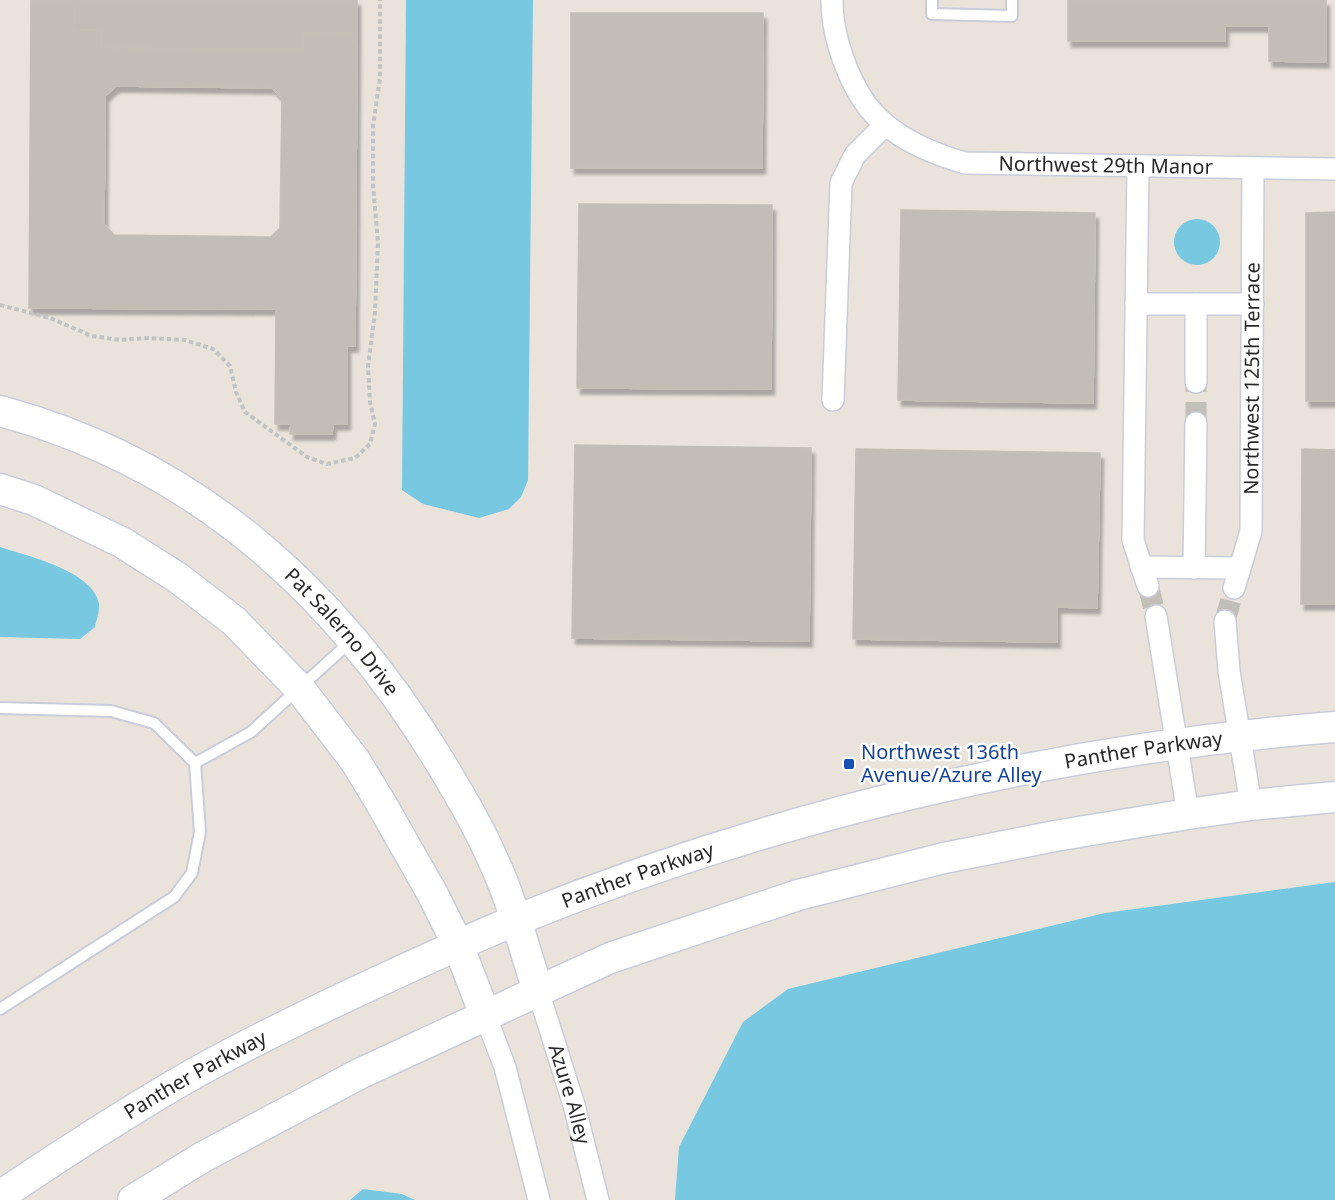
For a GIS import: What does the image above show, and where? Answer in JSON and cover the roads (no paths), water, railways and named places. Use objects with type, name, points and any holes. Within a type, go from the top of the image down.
[{"type":"main road","name":"Pat Salerno Drive","points":[[0,411],[62,431],[106,450],[189,494],[229,521],[266,551],[300,581],[354,639],[420,729],[467,808],[495,862],[538,991]]},
{"type":"main road","points":[[0,489],[34,500],[123,543],[178,578],[234,621],[300,689],[356,762],[432,893],[458,945],[485,1015]]},
{"type":"main road","name":"Panther Parkway","points":[[0,1196],[66,1152],[194,1074],[320,1008],[516,920],[680,860],[867,804],[1058,763],[1177,744],[1335,726]]},
{"type":"main road","points":[[133,1200],[203,1157],[359,1074],[610,958],[798,896],[944,858],[1055,836],[1251,804],[1335,797]]},
{"type":"street","name":"Northwest 29th Manor","points":[[832,0],[832,18],[844,62],[864,102],[885,125],[932,153],[965,163],[1335,170]]},
{"type":"street","points":[[833,400],[841,183],[855,155],[885,125]]},
{"type":"street","points":[[1138,166],[1133,540],[1144,577],[1194,568],[1196,423]]},
{"type":"street","name":"Northwest 125th Terrace","points":[[1194,568],[1237,578],[1251,531],[1253,168]]},
{"type":"street","points":[[1136,304],[1252,304]]},
{"type":"street","points":[[1196,304],[1196,382]]},
{"type":"street","points":[[1156,616],[1188,814]]},
{"type":"street","points":[[1225,621],[1229,671],[1251,804]]},
{"type":"street","name":"Azure Alley","points":[[538,991],[574,1105],[598,1200]]},
{"type":"street","points":[[485,1015],[505,1067],[539,1200]]},
{"type":"lane","points":[[932,0],[932,14],[1012,16],[1012,0]]},
{"type":"lane","points":[[195,763],[251,732],[354,639]]},
{"type":"lane","points":[[0,708],[111,711],[154,723],[195,763],[200,832],[192,873],[174,897],[0,1009]]},
{"type":"water","points":[[406,0],[533,0],[528,480],[521,497],[509,509],[479,518],[423,504],[402,490]]},
{"type":"water","points":[[1202,219],[1214,225],[1219,233],[1219,251],[1214,259],[1206,264],[1192,265],[1180,259],[1175,251],[1174,237],[1180,225],[1188,220]]},
{"type":"water","points":[[0,547],[58,566],[85,582],[94,592],[99,604],[95,627],[80,639],[0,637]]},
{"type":"water","points":[[1335,882],[1335,1200],[675,1200],[679,1147],[743,1022],[788,989],[1105,913]]},
{"type":"water","points":[[363,1189],[402,1194],[415,1200],[350,1200]]},
{"type":"tunnel","points":[[1196,382],[1196,423]]},
{"type":"tunnel","points":[[1148,586],[1156,616]]},
{"type":"tunnel","points":[[1225,621],[1234,588]]},
{"type":"place","name":"Northwest 136th Avenue/Azure Alley","points":[[849,764]]}]
